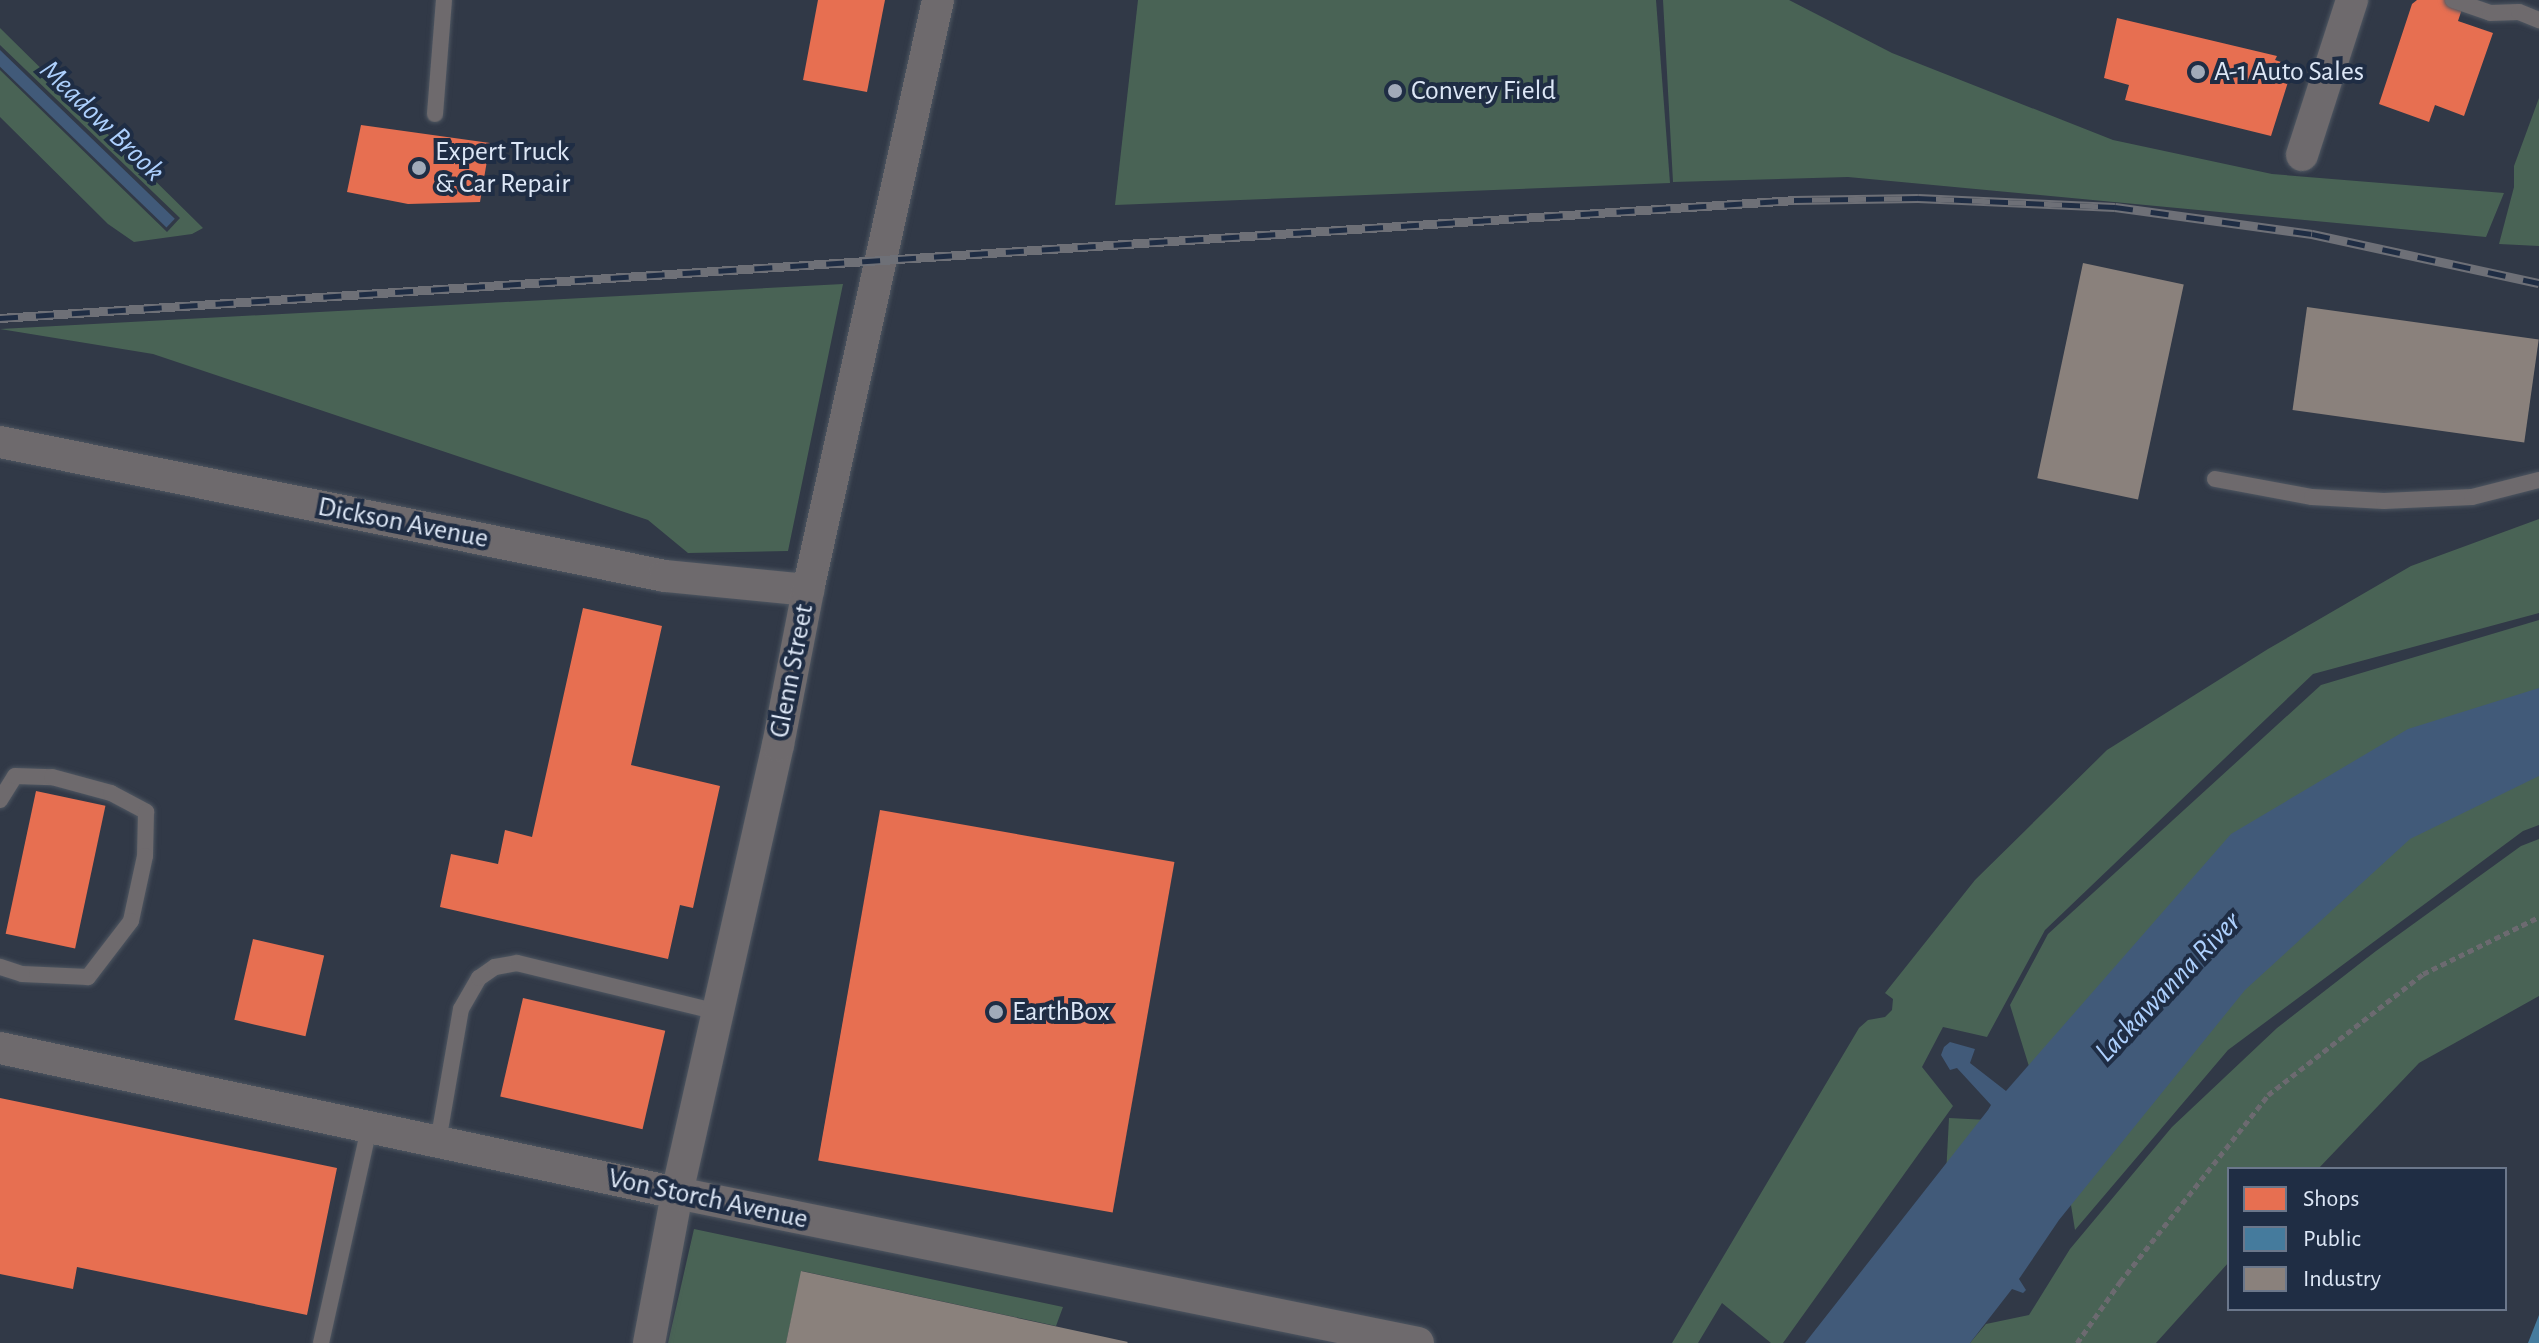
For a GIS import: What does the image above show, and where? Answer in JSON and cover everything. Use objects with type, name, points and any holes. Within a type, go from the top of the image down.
[{"type":"street","name":"Glenn Street","points":[[649,1343],[677,1193],[778,745],[808,590],[938,0]]},
{"type":"street","points":[[2302,155],[2352,0]]},
{"type":"street","name":"Dickson Avenue","points":[[0,442],[665,576],[808,590]]},
{"type":"street","name":"Von Storch Avenue","points":[[0,1048],[677,1193],[1407,1342]]},
{"type":"lane","points":[[435,114],[444,0]]},
{"type":"lane","points":[[2453,0],[2490,13],[2519,12],[2539,20]]},
{"type":"lane","points":[[2215,479],[2312,497],[2384,501],[2472,497],[2539,480]]},
{"type":"lane","points":[[0,800],[15,776],[52,777],[111,793],[146,812],[145,856],[131,921],[88,977],[22,974],[0,967]]},
{"type":"lane","points":[[438,1142],[461,1009],[479,978],[495,967],[517,963],[718,1012]]},
{"type":"lane","points":[[321,1343],[369,1128]]},
{"type":"path","points":[[2077,1343],[2120,1282],[2268,1095],[2423,974],[2539,917]]},
{"type":"green space","name":"Convery Field","points":[[1138,0],[1656,0],[1670,183],[1115,205]]},
{"type":"green space","points":[[1663,0],[1789,0],[1892,53],[2113,140],[2272,174],[2504,193],[2486,237],[1848,177],[1673,182]]},
{"type":"green space","points":[[0,28],[203,228],[192,234],[134,242],[108,224],[0,117],[0,70],[167,232],[180,218],[0,45]]},
{"type":"green space","points":[[2539,98],[2539,246],[2499,244],[2514,187],[2514,166]]},
{"type":"green space","points":[[843,284],[788,551],[688,553],[648,520],[153,354],[0,329]]},
{"type":"green space","points":[[2539,519],[2539,613],[2313,674],[2045,930],[1987,1037],[1943,1027],[1922,1067],[1953,1106],[1783,1343],[1771,1343],[1722,1303],[1698,1343],[1672,1343],[1859,1028],[1868,1020],[1885,1017],[1892,1010],[1893,999],[1885,993],[1975,880],[2107,750],[2268,649],[2411,566]]},
{"type":"green space","points":[[2539,620],[2539,825],[2523,831],[2228,1050],[2075,1230],[2070,1199],[2010,1005],[2048,934],[2321,685]]},
{"type":"green space","points":[[2539,839],[2539,996],[2419,1063],[2320,1167],[2227,1167],[2227,1264],[2156,1343],[1970,1343],[1986,1324],[2029,1315],[2070,1249],[2172,1127],[2277,1028],[2376,951],[2521,846]]},
{"type":"green space","points":[[1949,1118],[1983,1120],[1972,1321],[1938,1319]]},
{"type":"green space","points":[[694,1229],[1063,1307],[1056,1326],[802,1271],[786,1343],[668,1343]]},
{"type":"water","points":[[0,50],[175,219],[166,227],[0,67]]},
{"type":"water","name":"Lackawanna River","points":[[2539,688],[2539,776],[2410,839],[2245,990],[2059,1220],[2019,1279],[2026,1290],[2023,1293],[2012,1289],[1970,1343],[1805,1343],[1991,1105],[1957,1068],[1950,1070],[1941,1055],[1944,1047],[1950,1042],[1975,1049],[1970,1063],[2006,1091],[2231,834],[2408,729]]},
{"type":"building: Shops","points":[[818,0],[885,0],[867,92],[803,80]]},
{"type":"building: Shops","points":[[2417,0],[2445,0],[2463,6],[2458,21],[2493,33],[2464,116],[2435,105],[2429,122],[2379,104],[2412,4]]},
{"type":"building: Shops","name":"A-1 Auto Sales","points":[[2117,18],[2277,56],[2275,60],[2293,66],[2271,136],[2125,100],[2129,85],[2104,78]]},
{"type":"building: Shops","name":"Expert Truck & Car Repair","points":[[361,125],[490,143],[480,202],[408,204],[347,192]]},
{"type":"building: Shops","points":[[583,608],[662,626],[631,765],[720,786],[693,908],[680,905],[668,959],[440,907],[451,854],[498,864],[505,830],[532,837]]},
{"type":"building: Shops","points":[[36,791],[105,806],[75,949],[6,934]]},
{"type":"building: Shops","name":"EarthBox","points":[[880,810],[1174,862],[1113,1213],[818,1161]]},
{"type":"building: Shops","points":[[253,939],[324,955],[305,1036],[234,1020]]},
{"type":"building: Shops","points":[[523,998],[665,1031],[643,1129],[500,1096]]},
{"type":"building: Shops","points":[[0,1098],[337,1168],[307,1315],[77,1267],[73,1289],[0,1274]]},
{"type":"building: Public","points":[[2539,1315],[2539,1343],[2528,1343]]},
{"type":"building: Industry","points":[[2083,263],[2184,284],[2138,500],[2037,478]]},
{"type":"building: Industry","points":[[2307,307],[2539,340],[2524,443],[2293,410]]},
{"type":"building: Industry","points":[[801,1271],[1128,1342],[786,1343]]},
{"type":"railway","points":[[0,318],[1794,200],[1918,198],[2115,207],[2312,234],[2539,283]]},
{"type":"place","name":"A-1 Auto Sales","points":[[2198,72]]},
{"type":"place","name":"Convery Field","points":[[1395,91]]},
{"type":"place","name":"Expert Truck & Car Repair","points":[[419,168]]},
{"type":"place","name":"EarthBox","points":[[996,1012]]},
{"type":"water label","name":"Meadow Brook","points":[[102,121]]}]
